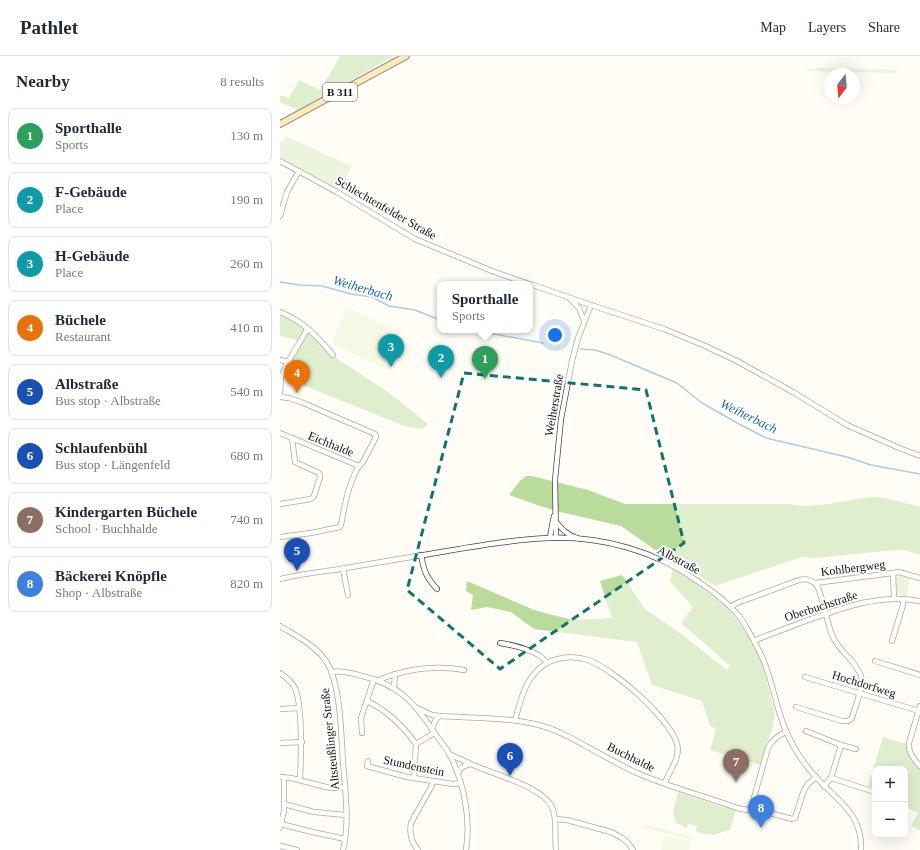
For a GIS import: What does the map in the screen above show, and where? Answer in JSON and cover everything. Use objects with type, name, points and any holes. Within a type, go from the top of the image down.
[{"type":"main road","name":"B 311","points":[[280,124],[406,56]]},
{"type":"street","name":"Schlechtenfelder Straße","points":[[280,161],[337,192],[415,239],[492,271],[521,281]]},
{"type":"street","points":[[280,216],[287,192],[299,171]]},
{"type":"street","name":"Schlechtenfelder Straße","points":[[533,285],[591,306],[664,329],[703,345],[735,360],[794,392],[847,425],[920,456]]},
{"type":"street","points":[[567,297],[579,308],[584,321]]},
{"type":"street","name":"Weiherstraße","points":[[556,538],[555,480],[561,419],[572,361],[584,321],[591,306]]},
{"type":"street","points":[[280,312],[294,318],[308,328],[333,355]]},
{"type":"street","points":[[308,328],[281,377],[280,396],[301,402],[375,434],[376,436],[363,462],[359,466]]},
{"type":"street","points":[[280,360],[288,362]]},
{"type":"street","name":"Eichhalde","points":[[280,433],[359,466],[351,483],[340,527],[280,537]]},
{"type":"street","points":[[280,504],[311,499],[314,496],[320,478],[319,473],[295,462],[292,438]]},
{"type":"street","name":"Weiherstraße","points":[[550,538],[556,510]]},
{"type":"street","points":[[556,522],[566,533],[580,539]]},
{"type":"street","name":"Albstraße","points":[[280,579],[469,547],[550,538],[580,539],[604,542],[636,550],[673,565],[689,574],[710,590],[731,607],[742,620],[754,640],[763,660],[786,732],[804,762],[824,786],[847,808],[853,816],[860,834],[861,850]]},
{"type":"street","points":[[421,556],[424,570],[437,589]]},
{"type":"street","points":[[343,568],[348,595]]},
{"type":"street","name":"Kohlbergweg","points":[[731,607],[737,603],[799,580],[806,579],[816,583],[899,572],[920,578]]},
{"type":"street","name":"Kohlbergweg","points":[[892,573],[894,599]]},
{"type":"street","name":"Kohlbergweg","points":[[796,707],[842,721],[848,721],[852,718],[862,681],[861,675],[854,664],[835,642],[816,583]]},
{"type":"street","name":"Oberbuchstraße","points":[[754,640],[852,605],[894,599],[920,601]]},
{"type":"street","points":[[892,641],[903,605],[903,599]]},
{"type":"street","name":"Altsteußlinger Straße","points":[[280,626],[316,650],[326,661],[332,672],[339,707],[345,787],[346,839],[343,850]]},
{"type":"street","points":[[500,643],[524,649],[541,656],[547,663]]},
{"type":"street","points":[[515,720],[522,696],[529,680],[535,672],[547,663],[563,658],[573,657],[588,660],[636,692],[672,733],[678,750],[676,760],[665,783]]},
{"type":"street","points":[[875,661],[920,675]]},
{"type":"street","points":[[362,733],[362,718],[376,680],[413,669],[433,667],[464,670]]},
{"type":"street","points":[[332,672],[342,672],[376,680],[394,688],[404,695],[417,708],[449,754],[458,773],[468,822],[466,850]]},
{"type":"street","points":[[280,673],[289,680],[295,688],[300,708],[302,742],[300,780]]},
{"type":"street","points":[[394,674],[394,688]]},
{"type":"street","name":"Hochdorfweg","points":[[805,677],[859,693],[919,708]]},
{"type":"street","points":[[367,701],[381,708],[394,718],[416,744],[414,778]]},
{"type":"street","points":[[280,709],[300,708]]},
{"type":"street","name":"Buchhalde","points":[[417,708],[432,715],[515,720],[554,729],[619,764],[652,779],[737,808],[748,810],[751,808]]},
{"type":"street","points":[[919,708],[909,747],[910,753],[920,766]]},
{"type":"street","points":[[416,744],[433,731],[435,721],[439,716]]},
{"type":"street","points":[[806,731],[841,745],[856,749]]},
{"type":"street","points":[[786,732],[770,743],[751,808],[792,819],[796,818],[804,790],[816,777]]},
{"type":"street","points":[[280,743],[302,742]]},
{"type":"street","points":[[824,786],[831,778],[841,745]]},
{"type":"street","points":[[449,754],[534,790],[543,796],[549,802],[555,818],[556,850]]},
{"type":"street","name":"Stundenstein","points":[[368,761],[367,766],[414,778],[433,782],[452,784],[461,783]]},
{"type":"street","points":[[458,773],[460,769],[471,764]]},
{"type":"street","points":[[345,787],[332,788],[282,777],[284,811],[280,826],[346,839]]},
{"type":"street","points":[[831,778],[872,791]]},
{"type":"street","points":[[418,850],[411,838],[410,827],[433,782]]},
{"type":"street","points":[[284,804],[314,812],[346,815]]},
{"type":"street","points":[[555,818],[611,832],[622,838],[633,850]]},
{"type":"street","points":[[280,846],[297,850]]},
{"type":"highlighted area","points":[[464,373],[646,390],[684,543],[500,669],[407,590]]},
{"type":"green space","points":[[339,56],[392,57],[298,110],[280,102],[280,95],[289,98],[299,80],[320,90],[340,57]]},
{"type":"green space","points":[[817,68],[824,68],[824,71],[804,70]]},
{"type":"green space","points":[[860,69],[898,70],[896,73],[860,72]]},
{"type":"green space","points":[[286,136],[351,166],[342,188],[339,189],[280,157],[280,143]]},
{"type":"green space","points":[[348,308],[400,332],[383,368],[331,343]]},
{"type":"green space","points":[[280,314],[285,315],[309,330],[333,356],[388,392],[428,424],[422,429],[407,427],[283,377],[303,341],[280,336]]},
{"type":"green space","points":[[526,476],[532,476],[588,490],[625,504],[789,504],[808,506],[872,497],[889,499],[920,507],[920,555],[904,550],[815,558],[802,557],[715,586],[688,568],[658,552],[621,526],[556,511],[509,495]]},
{"type":"green space","points":[[673,568],[697,584],[728,609],[739,622],[761,660],[775,713],[772,731],[760,765],[710,750],[716,729],[710,726],[702,701],[652,685],[637,642],[534,629],[511,612],[487,607],[471,610],[473,595],[466,591],[467,581],[534,610],[572,620],[612,618],[600,581],[622,575],[645,609],[681,634],[727,670],[730,666],[681,623],[693,607],[670,581]]},
{"type":"green space","points":[[897,575],[910,578],[907,596],[896,595],[894,577]]},
{"type":"green space","points":[[883,737],[906,744],[907,752],[910,758],[920,769],[920,830],[911,826],[918,813],[908,808],[908,766],[874,766]]},
{"type":"green space","points":[[872,773],[872,787],[868,786]]},
{"type":"green space","points":[[678,792],[723,807],[736,809],[730,830],[713,835],[696,832],[697,826],[688,824],[687,828],[676,823],[673,812]]},
{"type":"green space","points":[[643,824],[694,837],[693,840],[642,828]]},
{"type":"green space","points":[[664,836],[691,842],[689,850],[661,850]]},
{"type":"waterway","name":"Weiherbach","points":[[280,282],[322,286],[351,294],[372,297],[389,306],[415,310],[437,319]]},
{"type":"waterway","name":"Weiherbach","points":[[489,333],[543,343]]},
{"type":"waterway","name":"Weiherbach","points":[[580,349],[595,350],[608,354],[677,383],[702,403],[766,438],[847,457],[871,465],[920,474]]},
{"type":"place","name":"H-Gebäude","points":[[391,367]]},
{"type":"place","name":"F-Gebäude","points":[[441,378]]},
{"type":"place","name":"Sporthalle","points":[[485,379]]},
{"type":"place","name":"Büchele","points":[[297,393]]},
{"type":"place","name":"Albstraße","points":[[297,571]]},
{"type":"place","name":"Schlaufenbühl","points":[[510,776]]},
{"type":"place","name":"Kindergarten Büchele","points":[[736,782]]},
{"type":"place","name":"Bäckerei Knöpfle","points":[[761,828]]}]
